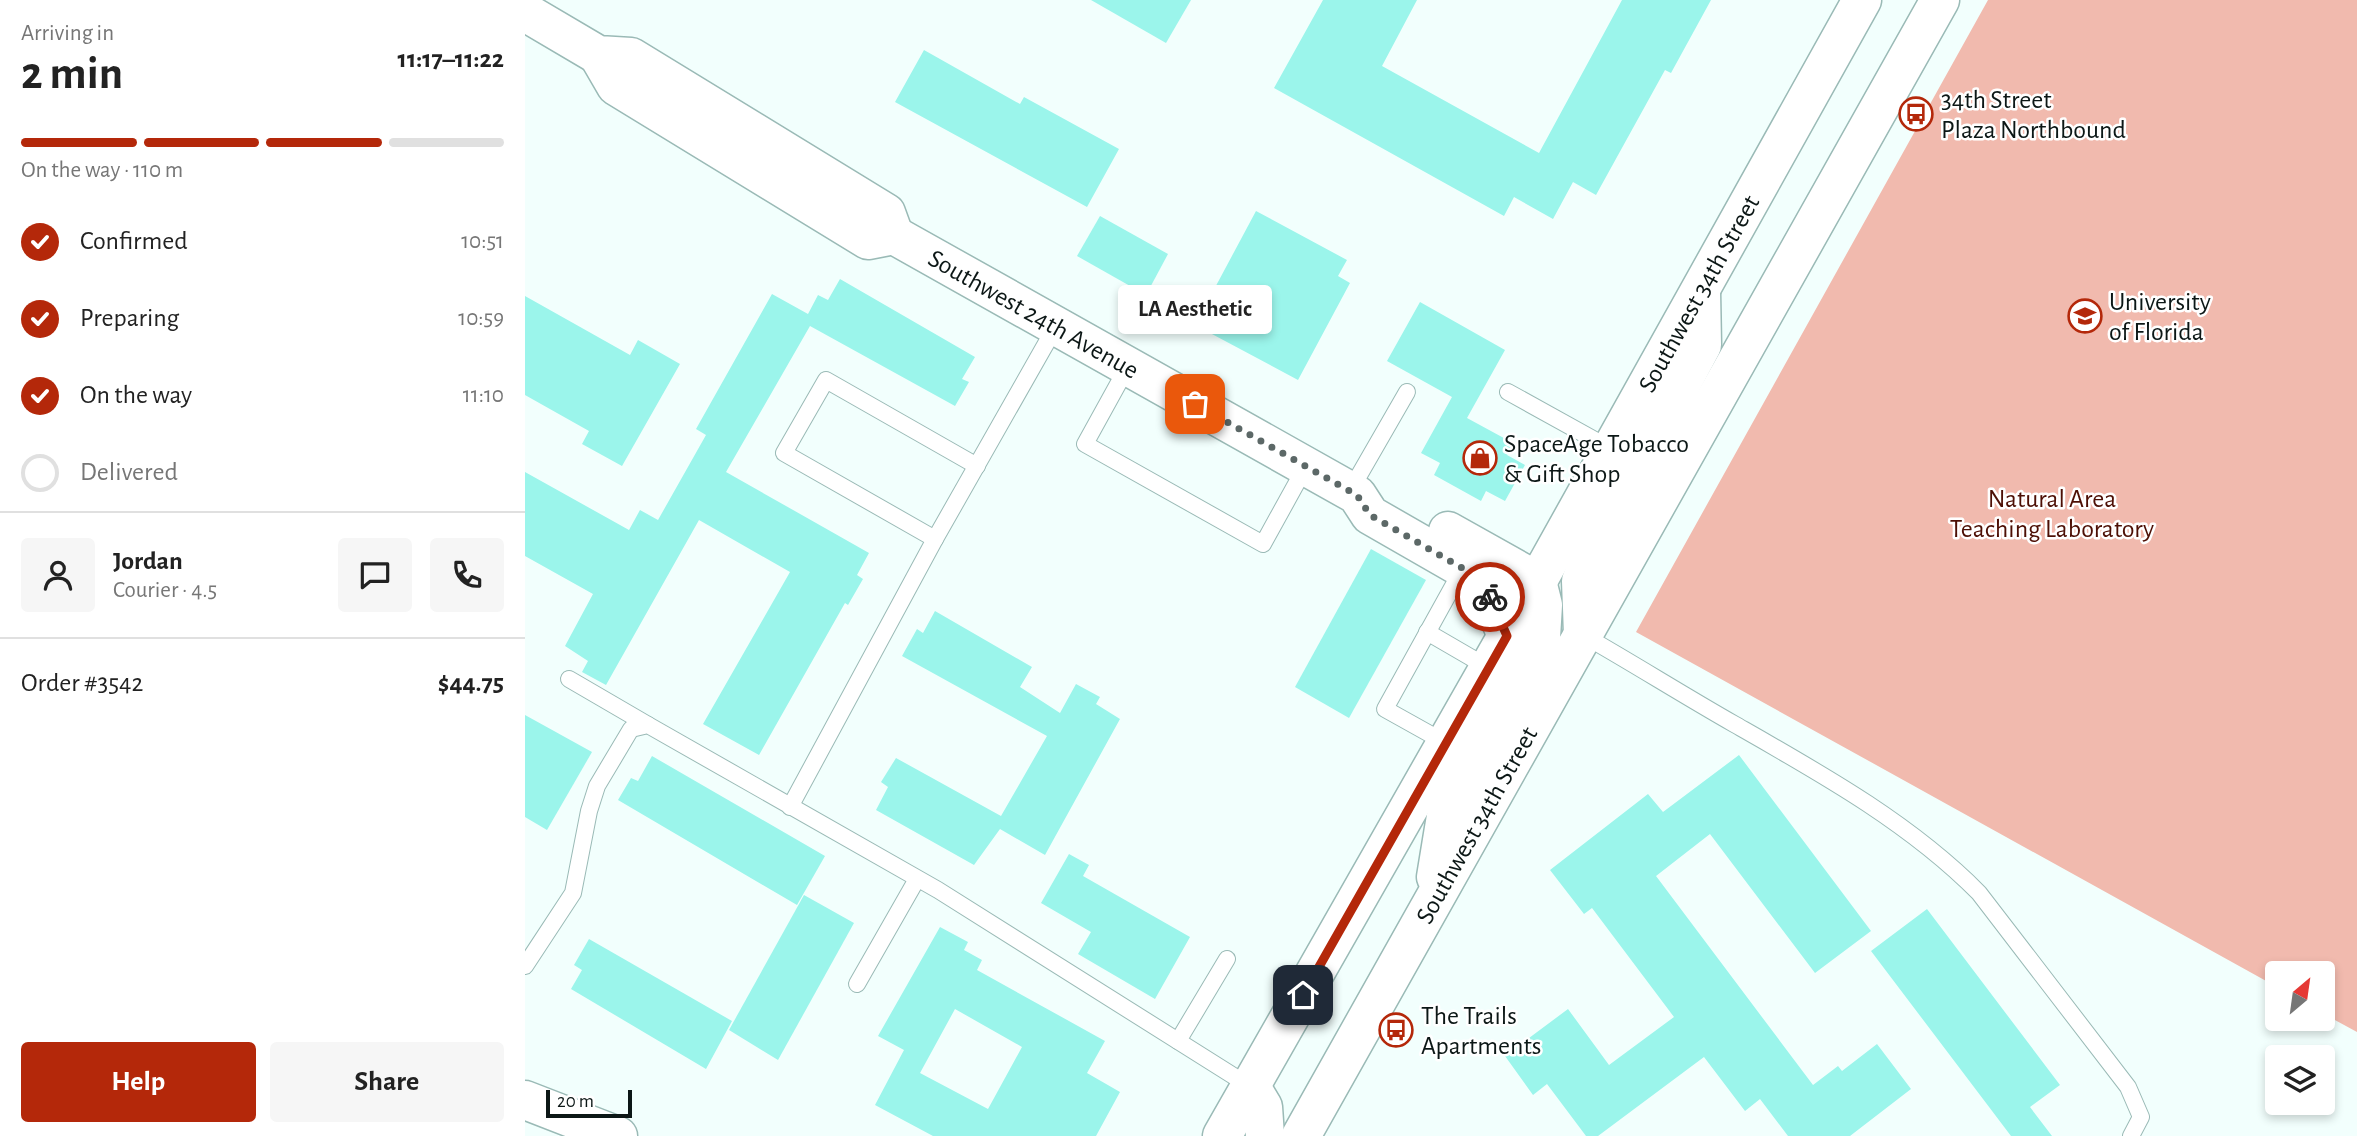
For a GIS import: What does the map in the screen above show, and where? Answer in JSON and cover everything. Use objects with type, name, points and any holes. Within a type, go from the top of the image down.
[{"type":"main road","name":"Southwest 34th Street","points":[[1222,1136],[1538,581],[1862,0]]},
{"type":"main road","name":"Southwest 34th Street","points":[[1301,1136],[1940,0]]},
{"type":"main road","name":"Southwest 24th Avenue","points":[[525,11],[598,55],[616,86],[868,240],[894,235],[1354,493],[1370,515],[1463,568],[1481,583],[1490,596],[1498,652]]},
{"type":"main road","points":[[1583,635],[1581,581],[1595,545],[1702,345],[1701,289]]},
{"type":"main road","name":"Southwest 24th Avenue","points":[[1354,493],[1381,494],[1538,581]]},
{"type":"main road","points":[[1432,903],[1446,816],[1536,652],[1541,637],[1543,605],[1538,581]]},
{"type":"main road","points":[[1251,1087],[1263,1107],[1265,1136]]},
{"type":"main road","points":[[525,1100],[618,1136]]},
{"type":"lane","points":[[525,11],[531,0]]},
{"type":"lane","points":[[790,807],[935,539],[1056,326]]},
{"type":"lane","points":[[1128,366],[1085,444],[1263,544],[1306,466]]},
{"type":"lane","points":[[935,539],[784,453],[826,380],[977,466]]},
{"type":"lane","points":[[1354,493],[1407,392]]},
{"type":"lane","points":[[1508,392],[1611,449]]},
{"type":"lane","points":[[1446,743],[1385,709],[1463,568]]},
{"type":"lane","points":[[1427,632],[1498,652]]},
{"type":"lane","points":[[1583,635],[1821,774],[1915,838],[1960,874],[1979,893],[2128,1087],[2141,1118],[2131,1136]]},
{"type":"lane","points":[[569,680],[917,879],[1251,1087]]},
{"type":"lane","points":[[525,965],[573,893],[589,811],[597,786],[631,729],[648,725]]},
{"type":"lane","points":[[857,984],[917,879]]},
{"type":"lane","points":[[1178,1041],[1227,959]]},
{"type":"green space","name":"Natural Area Teaching Laboratory","points":[[1988,0],[2357,0],[2357,1032],[2335,1020],[2335,961],[2265,961],[2265,980],[1636,632]]},
{"type":"building","points":[[1091,0],[1191,0],[1166,43]]},
{"type":"building","points":[[1323,0],[1417,0],[1382,66],[1539,153],[1622,0],[1711,0],[1671,73],[1665,70],[1596,195],[1573,182],[1553,219],[1514,197],[1504,216],[1274,88]]},
{"type":"building","points":[[924,50],[1020,104],[1024,97],[1119,149],[1087,207],[895,102]]},
{"type":"building","points":[[1256,211],[1347,260],[1338,276],[1350,283],[1298,380],[1195,325]]},
{"type":"building","points":[[1100,216],[1168,254],[1146,295],[1077,256]]},
{"type":"building","points":[[840,279],[975,357],[962,379],[969,382],[955,406],[810,326],[726,472],[869,553],[857,575],[863,579],[848,605],[845,603],[759,755],[703,724],[790,572],[699,520],[606,685],[582,672],[588,661],[565,646],[593,594],[525,556],[525,472],[629,530],[640,510],[658,520],[706,435],[696,429],[772,294],[808,314],[818,295],[828,300]]},
{"type":"building","points":[[525,296],[630,355],[638,340],[680,364],[622,466],[582,444],[589,431],[525,395]]},
{"type":"building","points":[[1420,302],[1505,350],[1467,418],[1513,443],[1507,455],[1525,465],[1505,501],[1486,491],[1481,501],[1434,475],[1440,463],[1421,453],[1452,397],[1387,361]]},
{"type":"building","points":[[1371,549],[1426,580],[1349,718],[1295,687]]},
{"type":"building","points":[[935,611],[1032,667],[1020,687],[1060,713],[1076,684],[1100,697],[1096,704],[1120,719],[1045,855],[1000,829],[974,865],[876,810],[888,787],[881,782],[896,758],[1001,816],[1047,736],[902,656],[917,629],[923,633]]},
{"type":"building","points":[[525,715],[592,752],[547,830],[525,817]]},
{"type":"building","points":[[1739,755],[1871,931],[1815,973],[1710,834],[1656,876],[1813,1085],[1838,1066],[1842,1071],[1877,1044],[1911,1089],[1850,1136],[1788,1136],[1760,1099],[1745,1111],[1704,1057],[1598,1136],[1586,1136],[1547,1084],[1533,1095],[1505,1056],[1568,1009],[1609,1065],[1674,1017],[1592,908],[1584,914],[1550,870],[1648,794],[1663,812]]},
{"type":"building","points":[[652,756],[825,856],[797,905],[618,800],[631,778],[638,781]]},
{"type":"building","points":[[1069,854],[1089,865],[1083,876],[1190,937],[1155,999],[1078,954],[1091,932],[1041,903]]},
{"type":"building","points":[[804,895],[854,923],[778,1060],[729,1030]]},
{"type":"building","points":[[1927,909],[2060,1085],[2030,1107],[2052,1136],[2011,1136],[1871,951]]},
{"type":"building","points":[[940,927],[968,942],[964,950],[982,960],[977,970],[1105,1041],[1087,1073],[1120,1092],[1096,1136],[933,1136],[875,1105],[904,1050],[878,1036]],"holes":[[[955,1009],[1022,1047],[988,1109],[920,1073]]]},
{"type":"building","points":[[589,939],[732,1021],[706,1069],[571,989],[582,970],[574,965]]},
{"type":"way so far","points":[[1195,404],[1357,495],[1370,515],[1471,573],[1490,597]]},
{"type":"place","name":"34th Street Plaza Northbound","points":[[1916,114]]},
{"type":"place","name":"University of Florida","points":[[2085,316]]},
{"type":"place","name":"LA Aesthetic","points":[[1195,404]]},
{"type":"place","name":"SpaceAge Tobacco & Gift Shop","points":[[1480,458]]},
{"type":"place","name":"The Trails Apartments","points":[[1396,1030]]},
{"type":"route","points":[[1303,995],[1507,636],[1490,597]]}]
